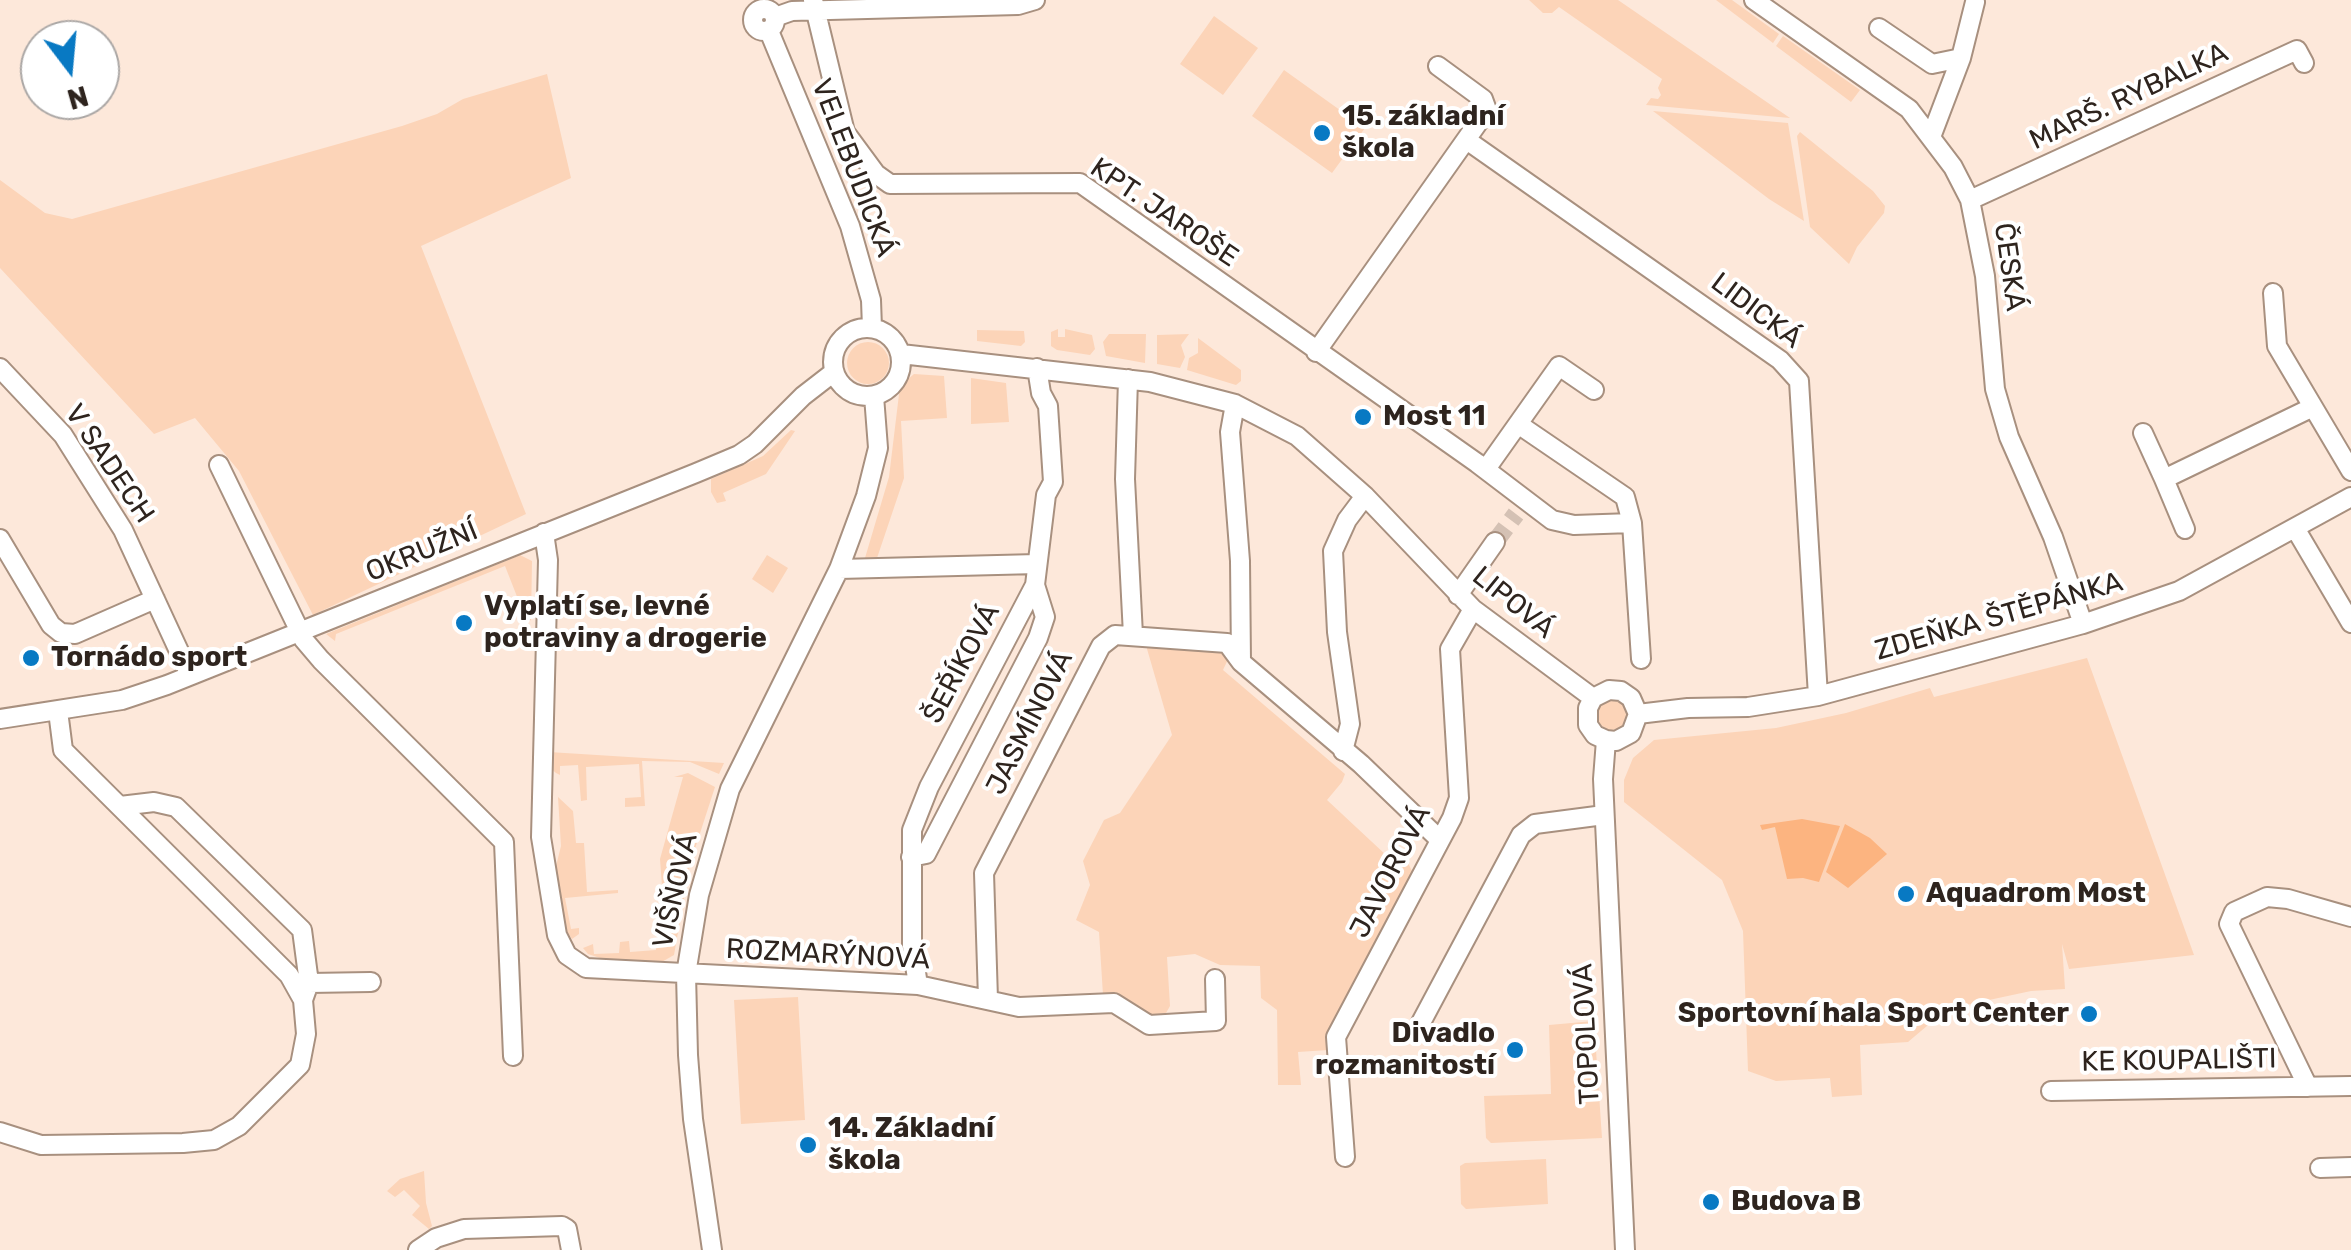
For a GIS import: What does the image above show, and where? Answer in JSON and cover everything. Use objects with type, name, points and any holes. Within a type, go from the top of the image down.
[{"type":"street","points":[[765,14],[814,5],[1018,5],[1034,0]]},
{"type":"street","name":"ČESKÁ","points":[[1754,0],[1909,109],[1932,137],[1970,200],[1985,276],[1995,389],[2009,437],[2053,537],[2083,624]]},
{"type":"street","points":[[1932,137],[1976,1]]},
{"type":"street","name":"KPT. JAROŠE","points":[[814,5],[846,132],[876,174],[890,184],[1080,183],[1486,469],[1521,509],[1574,524],[1632,523]]},
{"type":"street","name":"VELEBUDICKÁ","points":[[765,14],[850,226],[871,300],[872,328]]},
{"type":"street","points":[[1878,28],[1932,64],[1960,58]]},
{"type":"street","name":"MARŠ. RYBALKA","points":[[1970,200],[2161,123],[2297,50],[2304,63]]},
{"type":"street","points":[[1316,352],[1487,110],[1483,99],[1438,66]]},
{"type":"street","name":"LIDICKÁ","points":[[1468,141],[1780,360],[1799,380],[1818,696]]},
{"type":"street","points":[[2273,293],[2277,346],[2351,471]]},
{"type":"street","points":[[872,328],[890,336],[901,354],[899,376],[884,392],[874,396],[854,394],[838,381],[834,372],[833,361],[840,342],[858,329],[872,328]]},
{"type":"street","name":"LIPOVÁ","points":[[901,354],[1128,379],[1235,404],[1297,436],[1365,496],[1473,609],[1594,698],[1609,690],[1621,691],[1631,698],[1638,714]]},
{"type":"street","points":[[1486,469],[1559,366],[1594,390]]},
{"type":"street","name":"ŠEŘÍKOVÁ","points":[[918,984],[912,946],[912,830],[930,787],[1035,585],[1046,495],[1053,482],[1048,406],[1041,393],[1037,368]]},
{"type":"street","name":"V SADECH","points":[[0,369],[63,435],[123,530],[190,675]]},
{"type":"street","name":"OKRUŽNÍ","points":[[0,719],[122,700],[740,455],[834,372]]},
{"type":"street","points":[[1128,379],[1126,497],[1133,635],[1227,643],[1241,662],[1439,839]]},
{"type":"street","name":"VIŠŇOVÁ","points":[[712,1250],[692,1120],[686,974],[699,895],[730,789],[840,569],[866,496],[878,448],[874,396]]},
{"type":"street","points":[[1235,404],[1230,432],[1240,561],[1241,662]]},
{"type":"street","points":[[2164,479],[2311,408]]},
{"type":"street","points":[[1518,424],[1625,497],[1632,523],[1642,659]]},
{"type":"street","points":[[2143,432],[2185,529]]},
{"type":"street","points":[[219,465],[300,631],[321,660],[504,842],[514,1056]]},
{"type":"street","points":[[1344,751],[1350,724],[1337,632],[1333,551],[1347,520],[1365,496]]},
{"type":"street","name":"ZDEŇKA ŠTĚPÁNKA","points":[[1638,714],[1688,708],[1748,708],[1818,696],[2083,624],[2179,591],[2351,497]]},
{"type":"street","points":[[2296,528],[2351,623]]},
{"type":"street","name":"ROZMARÝNOVÁ","points":[[544,533],[548,560],[540,836],[557,935],[567,955],[586,968],[918,984],[1019,1008],[1114,1003],[1149,1025],[1216,1021],[1215,979]]},
{"type":"street","points":[[0,539],[51,625],[61,633],[75,634],[155,600]]},
{"type":"street","points":[[1458,595],[1494,542]]},
{"type":"street","points":[[840,569],[1037,564]]},
{"type":"street","points":[[912,858],[926,854],[1038,638],[1045,617],[1035,585]]},
{"type":"street","name":"JAVOROVÁ","points":[[1344,1157],[1336,1037],[1459,798],[1450,650],[1473,609]]},
{"type":"street","name":"JASMÍNOVÁ","points":[[988,999],[984,872],[1101,646],[1115,636],[1133,635]]},
{"type":"street","name":"TOPOLOVÁ","points":[[1594,698],[1587,719],[1591,730],[1606,740],[1604,814],[1625,1250]]},
{"type":"street","points":[[58,710],[64,750],[306,992]]},
{"type":"street","points":[[1606,740],[1616,741],[1630,734],[1638,714]]},
{"type":"street","points":[[0,1132],[40,1145],[184,1144],[222,1136],[239,1126],[300,1065],[306,1034],[302,930],[176,807],[154,802],[120,806]]},
{"type":"street","points":[[1417,1030],[1521,835],[1534,824],[1604,814]]},
{"type":"street","points":[[504,842],[540,836]]},
{"type":"street","name":"KE KOUPALIŠTI","points":[[2308,1087],[2229,924],[2234,912],[2267,897],[2351,916]]},
{"type":"street","points":[[306,992],[371,982]]},
{"type":"street","name":"KE KOUPALIŠTI","points":[[2052,1091],[2351,1086]]},
{"type":"street","points":[[2320,1168],[2351,1167]]},
{"type":"street","points":[[418,1250],[436,1238],[464,1229],[562,1226],[567,1229],[571,1250]]},
{"type":"shaded area","points":[[1529,0],[1618,0],[1790,118],[1646,105],[1651,98],[1661,95],[1658,88],[1662,79],[1559,7],[1552,13],[1543,13]]},
{"type":"shaded area","points":[[1716,0],[1732,0],[1779,34],[1773,43]]},
{"type":"shaded area","points":[[1214,16],[1258,48],[1223,95],[1180,64]]},
{"type":"shaded area","points":[[1783,36],[1860,90],[1851,102],[1776,46]]},
{"type":"shaded area","points":[[1284,70],[1365,128],[1332,173],[1252,116]]},
{"type":"shaded area","points":[[547,74],[571,178],[421,246],[526,514],[313,615],[239,471],[195,418],[154,434],[0,268],[0,180],[45,213],[72,219],[402,126],[437,114],[463,99]]},
{"type":"shaded area","points":[[1653,111],[1788,123],[1804,221],[1769,199]]},
{"type":"shaded area","points":[[1800,132],[1873,191],[1885,206],[1849,264],[1810,227],[1797,136]]},
{"type":"shaded area","points":[[1058,329],[1058,337],[1065,337],[1065,329],[1092,335],[1095,349],[1090,355],[1057,350],[1051,346],[1051,332]]},
{"type":"shaded area","points":[[977,330],[1024,331],[1025,342],[1021,346],[977,341]]},
{"type":"shaded area","points":[[1109,334],[1146,334],[1145,363],[1106,356],[1103,342]]},
{"type":"shaded area","points":[[1189,334],[1181,345],[1185,357],[1180,368],[1157,364],[1157,335]]},
{"type":"shaded area","points":[[1198,338],[1241,370],[1241,381],[1236,385],[1187,370],[1189,358],[1198,353]]},
{"type":"shaded area","points":[[868,342],[883,348],[889,363],[883,378],[868,384],[853,378],[847,363],[853,348]]},
{"type":"shaded area","points":[[914,374],[944,376],[947,418],[901,421],[904,478],[877,558],[865,558],[889,477],[900,386]]},
{"type":"shaded area","points":[[971,378],[1006,383],[1009,422],[971,424]]},
{"type":"shaded area","points":[[791,430],[795,431],[766,474],[723,493],[726,501],[717,503],[711,492],[711,479],[763,456]]},
{"type":"shaded area","points":[[520,555],[532,561],[531,620],[527,622],[505,566],[336,634],[335,641],[326,634]]},
{"type":"shaded area","points":[[767,555],[788,568],[773,593],[752,579]]},
{"type":"shaded area","points":[[1145,642],[1222,647],[1230,655],[1223,670],[1345,774],[1327,800],[1401,869],[1408,863],[1412,871],[1411,882],[1328,1050],[1298,1052],[1301,1085],[1278,1085],[1277,1010],[1261,998],[1260,966],[1220,965],[1195,954],[1167,957],[1170,1006],[1162,1020],[1143,1017],[1103,995],[1099,932],[1076,920],[1090,885],[1083,861],[1104,820],[1120,813],[1172,735]]},
{"type":"shaded area","name":"Aquadrom Most","points":[[2087,658],[2194,955],[2069,969],[2062,944],[2065,989],[2031,991],[1947,1009],[1908,1042],[1860,1045],[1862,1095],[1832,1097],[1830,1078],[1776,1081],[1748,1071],[1743,931],[1722,880],[1624,802],[1624,780],[1633,758],[1654,740],[1776,728],[1846,713],[1930,688],[1934,697]]},
{"type":"shaded area","points":[[1612,700],[1623,704],[1627,715],[1623,726],[1612,730],[1601,726],[1597,715],[1601,704]]},
{"type":"shaded area","points":[[549,752],[724,763],[719,774],[690,762],[642,761],[645,806],[625,807],[625,798],[641,797],[639,764],[586,767],[587,800],[581,801],[578,765],[560,766],[560,775],[549,767]]},
{"type":"shaded area","points":[[688,773],[715,787],[690,864],[674,955],[660,963],[603,959],[588,954],[583,948],[593,944],[594,954],[619,953],[620,942],[629,941],[630,952],[656,950],[656,940],[666,940],[660,859],[683,777],[674,777]]},
{"type":"shaded area","points":[[558,797],[573,811],[576,843],[584,843],[587,892],[618,890],[565,898],[571,929],[579,928],[579,934],[572,939],[567,932],[565,936],[554,874],[561,846]]},
{"type":"shaded area","points":[[1802,819],[1840,826],[1819,882],[1787,879],[1775,827],[1762,830],[1760,825]]},
{"type":"shaded area","points":[[1845,824],[1870,838],[1887,854],[1848,888],[1826,872]]},
{"type":"shaded area","points":[[798,997],[805,1120],[741,1124],[734,1000]]},
{"type":"shaded area","points":[[1594,1021],[1602,1138],[1491,1143],[1486,1138],[1484,1096],[1551,1094],[1549,1025]]},
{"type":"shaded area","points":[[1546,1159],[1548,1204],[1466,1209],[1461,1204],[1460,1166],[1465,1163]]},
{"type":"shaded area","points":[[424,1171],[432,1226],[429,1229],[412,1215],[420,1206],[404,1190],[395,1197],[387,1191],[400,1179]]},
{"type":"tunnel","points":[[1495,542],[1516,514]]},
{"type":"place","name":"15. základní škola","points":[[1322,133]]},
{"type":"place","name":"Most 11","points":[[1363,417]]},
{"type":"place","name":"Vyplatí se, levné potraviny a drogerie","points":[[464,623]]},
{"type":"place","name":"Tornádo sport","points":[[31,658]]},
{"type":"place","name":"Aquadrom Most","points":[[1906,894]]},
{"type":"place","name":"Sportovní hala Sport Center","points":[[2089,1014]]},
{"type":"place","name":"Divadlo rozmanitostí","points":[[1515,1050]]},
{"type":"place","name":"14. Základní škola","points":[[808,1145]]},
{"type":"place","name":"Budova B","points":[[1711,1202]]}]
